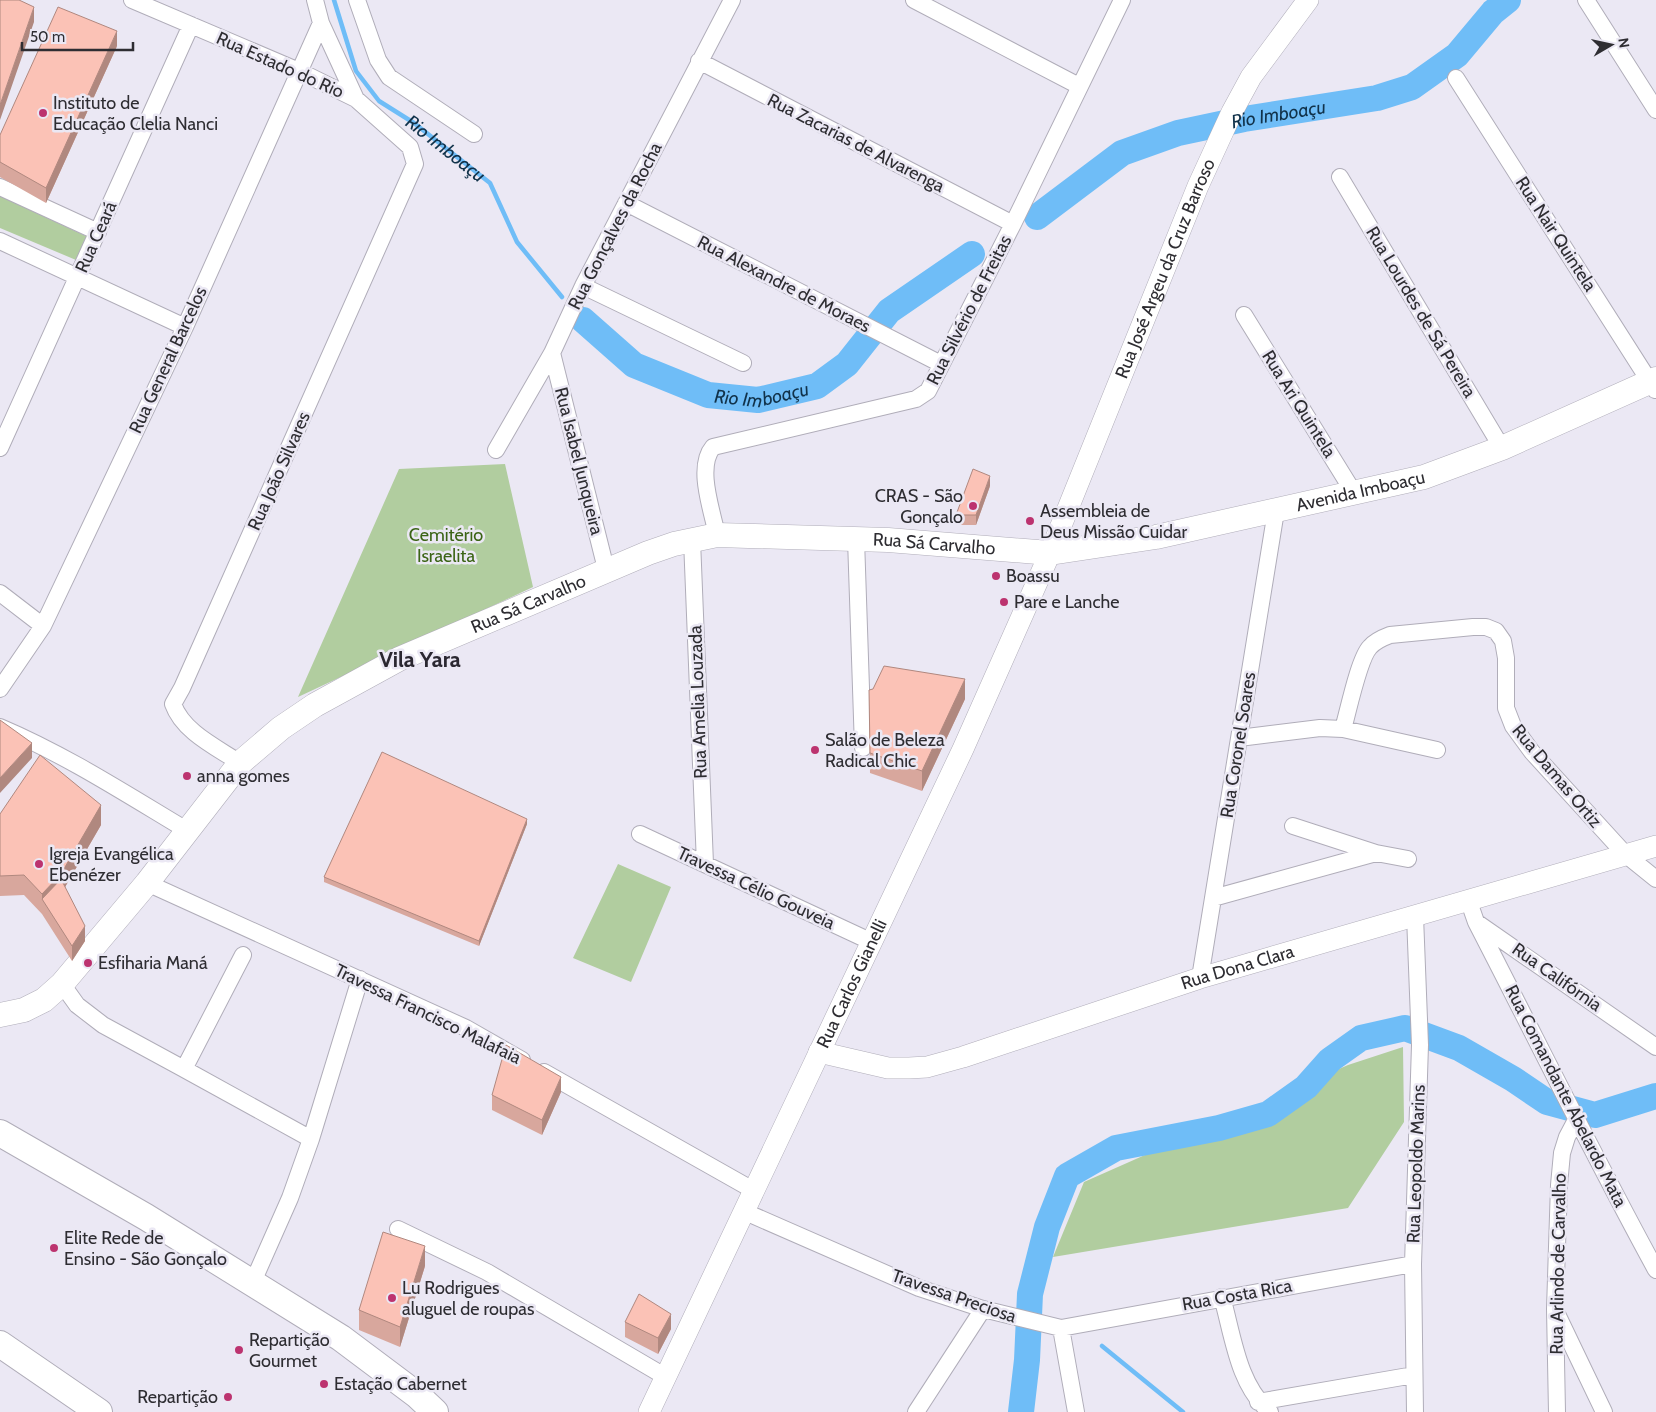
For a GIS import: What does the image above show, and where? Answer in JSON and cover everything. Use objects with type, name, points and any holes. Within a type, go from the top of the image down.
[{"type":"main road","name":"Avenida Imboaçu","points":[[1050,553],[1156,537],[1276,512],[1424,477],[1502,448],[1654,383]]},
{"type":"main road","name":"Rua Sá Carvalho","points":[[0,1015],[24,1010],[44,1000],[62,984],[147,883],[240,763],[281,728],[316,705],[398,659],[606,569],[692,540],[717,535],[856,539],[1050,553]]},
{"type":"main road","points":[[0,1133],[146,1217],[341,1338],[417,1395],[435,1412]]},
{"type":"main road","points":[[0,1344],[99,1412]]},
{"type":"street","name":"Rua Estado do Rio","points":[[132,0],[298,71],[356,99],[410,147],[413,153]]},
{"type":"street","points":[[315,0],[321,23],[356,99]]},
{"type":"street","points":[[357,0],[378,60],[389,78],[474,134]]},
{"type":"street","name":"Rua Gonçalves da Rocha","points":[[496,450],[552,353],[583,286],[732,0]]},
{"type":"street","points":[[914,0],[1079,86]]},
{"type":"street","name":"Rua Silvério de Freitas","points":[[717,535],[704,471],[706,455],[713,447],[922,397],[928,391],[1013,224],[1122,0]]},
{"type":"street","name":"Rua José Argeu da Cruz Barroso","points":[[1050,553],[1232,112],[1251,77],[1308,0]]},
{"type":"street","points":[[1586,0],[1656,110]]},
{"type":"street","name":"Rua General Barcelos","points":[[0,689],[43,626],[184,327],[321,23]]},
{"type":"street","name":"Rua Ceará","points":[[0,448],[191,25]]},
{"type":"street","name":"Rua Zacarias de Alvarenga","points":[[699,61],[1013,224]]},
{"type":"street","name":"Rua Nair Quintela","points":[[1456,78],[1654,383]]},
{"type":"street","name":"Rua João Silvares","points":[[240,763],[189,728],[178,718],[173,704],[182,688],[415,164],[413,153]]},
{"type":"street","name":"Rua Lourdes de Sá Pereira","points":[[1340,176],[1502,448]]},
{"type":"street","points":[[0,186],[98,232]]},
{"type":"street","name":"Rua Alexandre de Moraes","points":[[626,203],[941,364]]},
{"type":"street","points":[[0,241],[184,327]]},
{"type":"street","points":[[583,286],[743,363]]},
{"type":"street","name":"Rua Ari Quintela","points":[[1244,315],[1354,493]]},
{"type":"street","name":"Rua Isabel Junqueira","points":[[552,353],[606,569]]},
{"type":"street","name":"Rua Coronel Soares","points":[[1200,978],[1276,512]]},
{"type":"street","points":[[856,539],[863,748]]},
{"type":"street","name":"Rua Amelia Louzada","points":[[692,540],[705,864]]},
{"type":"street","name":"Rua Carlos Gianelli","points":[[650,1412],[743,1211],[963,749],[1050,553]]},
{"type":"street","points":[[0,594],[43,626]]},
{"type":"street","name":"Rua Damas Ortiz","points":[[1343,729],[1362,662],[1368,648],[1378,640],[1390,635],[1473,627],[1486,627],[1496,631],[1503,641],[1505,649],[1506,708],[1513,726],[1532,752],[1625,854],[1656,878]]},
{"type":"street","points":[[0,727],[32,741],[86,770],[188,830]]},
{"type":"street","points":[[1238,738],[1320,728],[1343,729],[1437,750]]},
{"type":"street","points":[[1293,826],[1376,853],[1408,859]]},
{"type":"street","name":"Travessa Célio Gouveia","points":[[640,834],[872,942]]},
{"type":"street","name":"Rua Dona Clara","points":[[819,1052],[888,1068],[927,1067],[964,1057],[1200,978],[1656,846]]},
{"type":"street","points":[[1213,898],[1376,853]]},
{"type":"street","name":"Travessa Francisco Malafaia","points":[[147,883],[466,1028],[753,1190]]},
{"type":"street","points":[[1468,899],[1476,922]]},
{"type":"street","name":"Rua Leopoldo Marins","points":[[1415,916],[1420,1044],[1413,1264],[1415,1412]]},
{"type":"street","name":"Rua Califórnia","points":[[1476,922],[1656,1047]]},
{"type":"street","name":"Rua Comandante Abelardo Mata","points":[[1476,922],[1572,1113],[1656,1270]]},
{"type":"street","points":[[184,1070],[243,954]]},
{"type":"street","points":[[252,1284],[290,1198],[311,1139],[360,979]]},
{"type":"street","points":[[62,984],[77,1005],[103,1025],[311,1139]]},
{"type":"street","name":"Rua Arlindo de Carvalho","points":[[1557,1412],[1555,1309],[1562,1153],[1572,1113]]},
{"type":"street","name":"Travessa Preciosa","points":[[743,1211],[919,1288],[983,1309],[1055,1327]]},
{"type":"street","points":[[398,1229],[487,1272],[666,1377]]},
{"type":"street","name":"Rua Costa Rica","points":[[1055,1327],[1413,1264]]},
{"type":"street","points":[[1222,1297],[1249,1388],[1264,1407],[1414,1375]]},
{"type":"street","points":[[916,1412],[983,1309]]},
{"type":"street","points":[[1555,1309],[1604,1412]]},
{"type":"street","points":[[1055,1327],[1076,1412]]},
{"type":"green space","points":[[0,196],[88,237],[76,260],[0,228]]},
{"type":"green space","name":"Cemitério Israelita","points":[[505,464],[533,587],[298,697],[399,469]]},
{"type":"green space","points":[[618,864],[671,887],[631,982],[573,958]]},
{"type":"green space","points":[[1403,1047],[1404,1122],[1348,1208],[1053,1257],[1084,1182],[1348,1065]]},
{"type":"building","points":[[0,0],[19,0],[34,7],[0,105]]},
{"type":"building","name":"Instituto de Educação Clelia Nanci","points":[[58,7],[117,31],[46,188],[0,162],[0,135]]},
{"type":"building","name":"CRAS - São Gonçalo","points":[[973,469],[990,476],[976,515],[956,515]]},
{"type":"building","points":[[884,666],[965,679],[922,771],[870,753],[869,690],[873,689]]},
{"type":"building","points":[[0,720],[32,743],[0,778]]},
{"type":"building","points":[[382,752],[527,819],[479,941],[324,877]]},
{"type":"building","name":"Igreja Evangélica Ebenézer","points":[[40,755],[101,805],[61,874],[42,894],[24,875],[0,876],[0,814]]},
{"type":"building","points":[[61,879],[85,926],[72,946],[42,899]]},
{"type":"building","points":[[506,1045],[561,1077],[542,1120],[492,1095]]},
{"type":"building","name":"Lu Rodrigues aluguel de roupas","points":[[383,1232],[425,1246],[400,1327],[359,1310]]},
{"type":"building","points":[[639,1294],[671,1314],[658,1338],[625,1322]]},
{"type":"waterway","name":"Rio Imboaçu","points":[[334,0],[356,71],[379,101],[414,123],[490,183],[517,242],[562,297]]},
{"type":"waterway","name":"Rio Imboaçu","points":[[1037,217],[1122,153],[1178,133],[1244,119],[1377,98],[1412,87],[1457,55],[1493,12],[1508,0]]},
{"type":"waterway","name":"Rio Imboaçu","points":[[583,320],[634,365],[708,395],[758,400],[817,386],[847,364],[889,311],[972,254]]},
{"type":"waterway","points":[[1021,1412],[1027,1360],[1030,1294],[1047,1227],[1067,1176],[1116,1148],[1219,1128],[1268,1114],[1306,1087],[1330,1060],[1361,1038],[1405,1028],[1459,1048],[1513,1079],[1547,1102],[1595,1115],[1656,1096]]},
{"type":"waterway","points":[[1032,1287],[1040,1294]]},
{"type":"waterway","points":[[1102,1346],[1183,1412]]},
{"type":"place","name":"Instituto de Educação Clelia Nanci","points":[[43,113]]},
{"type":"place","name":"CRAS - São Gonçalo","points":[[973,506]]},
{"type":"place","name":"Assembleia de Deus Missão Cuidar","points":[[1030,521]]},
{"type":"place","name":"Boassu","points":[[996,576]]},
{"type":"place","name":"Pare e Lanche","points":[[1004,602]]},
{"type":"place","name":"Salão de Beleza Radical Chic","points":[[815,750]]},
{"type":"place","name":"anna gomes","points":[[187,776]]},
{"type":"place","name":"Igreja Evangélica Ebenézer","points":[[39,864]]},
{"type":"place","name":"Esfiharia Maná","points":[[88,963]]},
{"type":"place","name":"Elite Rede de Ensino - São Gonçalo","points":[[54,1248]]},
{"type":"place","name":"Lu Rodrigues aluguel de roupas","points":[[392,1298]]},
{"type":"place","name":"Repartição Gourmet","points":[[239,1350]]},
{"type":"place","name":"Estação Cabernet","points":[[324,1384]]},
{"type":"place","name":"Repartição","points":[[228,1397]]},
{"type":"district","name":"Vila Yara","points":[[420,659]]}]
